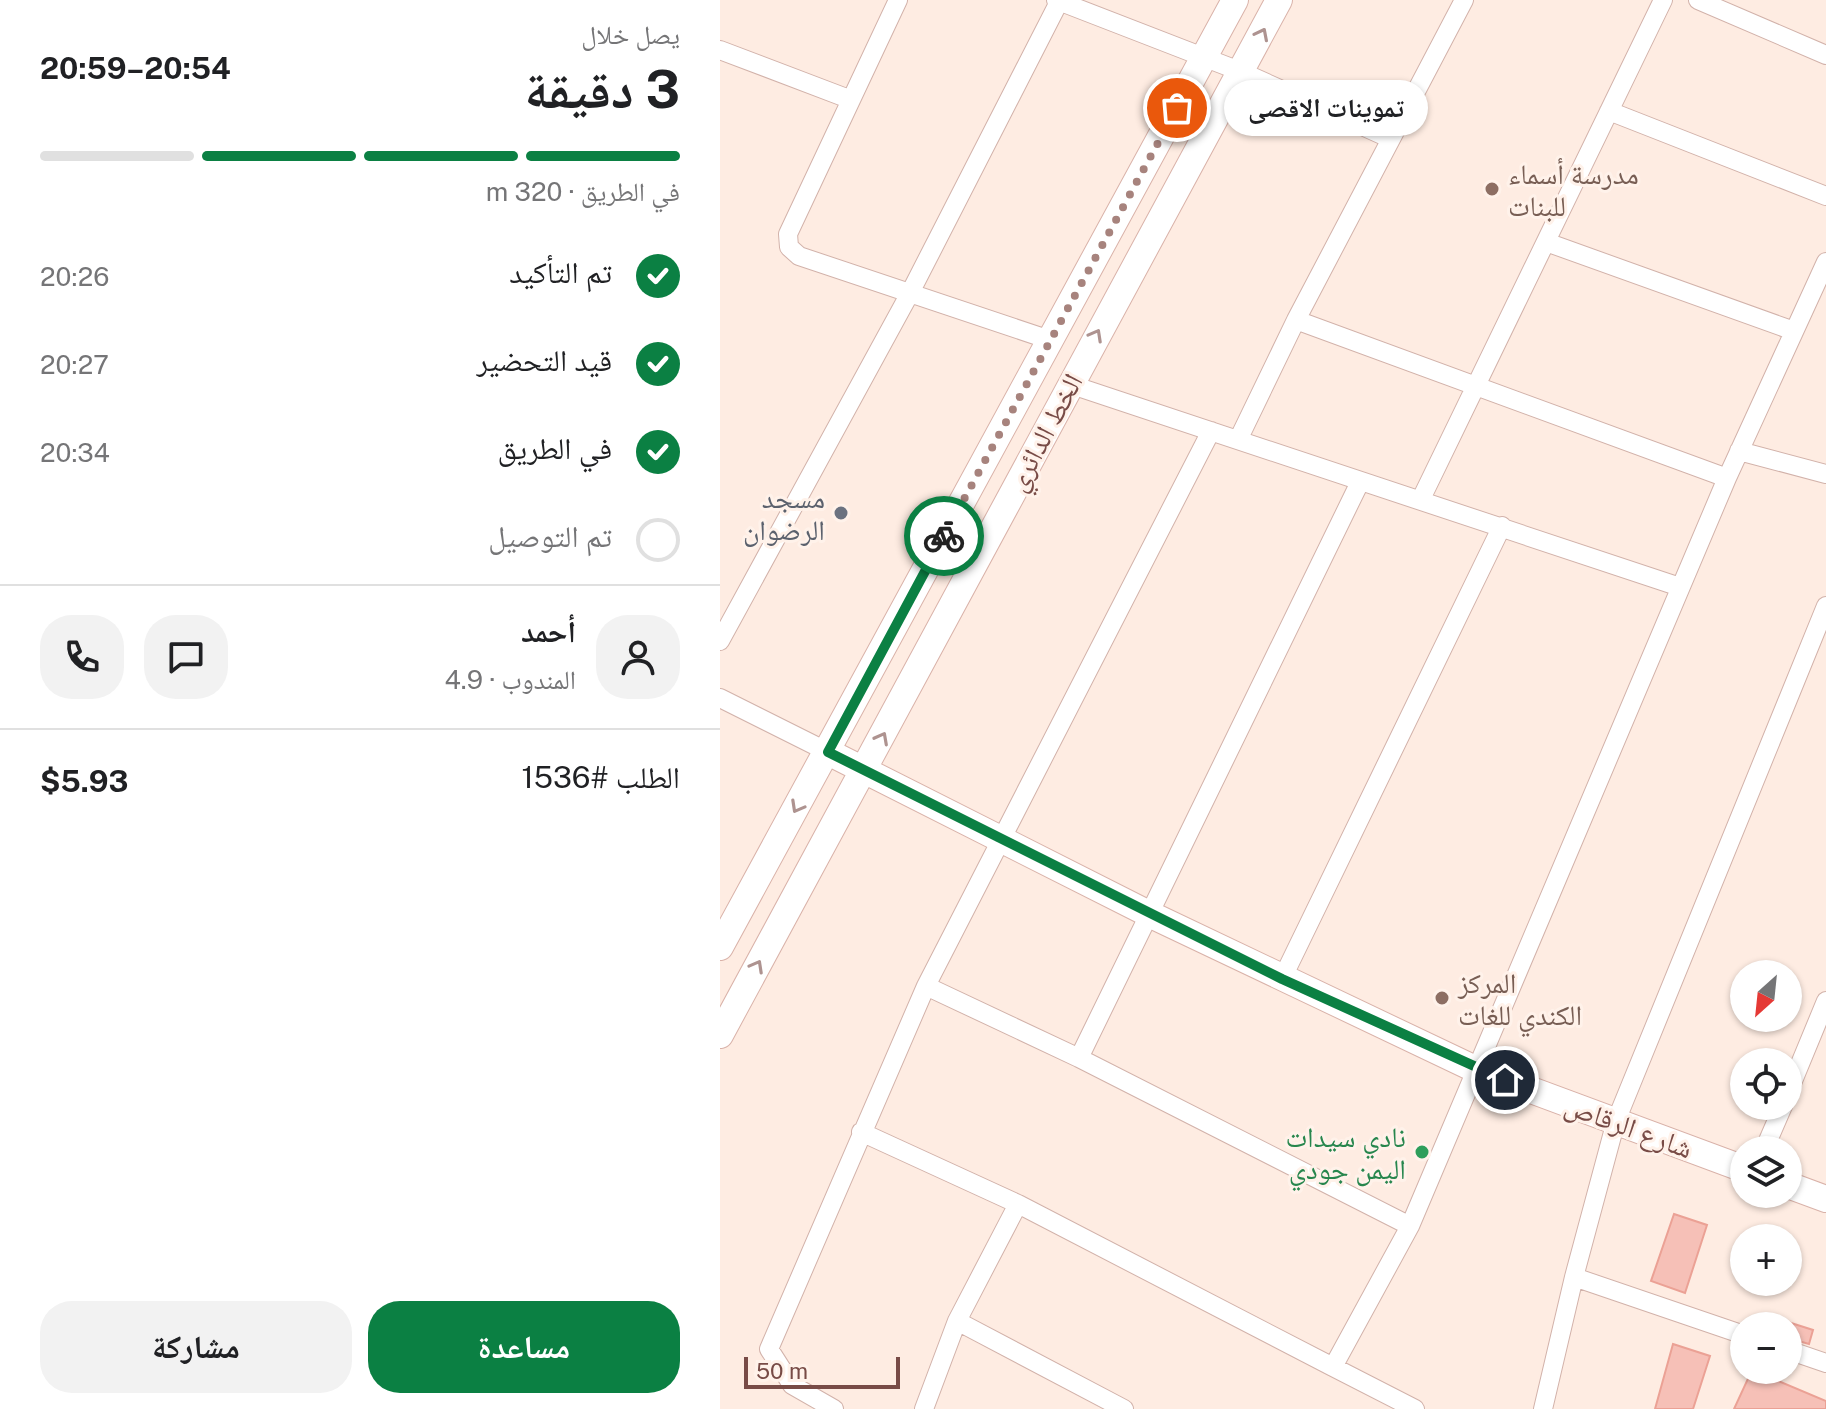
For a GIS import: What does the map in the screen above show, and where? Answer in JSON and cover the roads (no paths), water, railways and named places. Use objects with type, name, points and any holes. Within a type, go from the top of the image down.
[{"type":"main road","name":"الخط الدائري","points":[[720,947],[1235,0]]},
{"type":"main road","name":"الخط الدائري","points":[[720,1035],[865,772],[1069,384],[1279,0]]},
{"type":"main road","name":"شارع الرقاص","points":[[828,752],[1147,913],[1477,1070],[1730,1164]]},
{"type":"main road","points":[[1802,1190],[1826,1199]]},
{"type":"street","points":[[898,0],[788,234],[789,247],[799,256],[1050,340]]},
{"type":"street","points":[[720,641],[910,293],[1059,0],[1242,72],[1391,139]]},
{"type":"street","points":[[1239,438],[1296,320],[1464,0]]},
{"type":"street","points":[[1421,499],[1663,0]]},
{"type":"street","points":[[1698,0],[1722,5],[1826,55]]},
{"type":"street","points":[[720,50],[849,99]]},
{"type":"street","points":[[1609,111],[1826,196]]},
{"type":"street","points":[[1546,242],[1794,331]]},
{"type":"street","points":[[1333,1367],[1410,1226],[1727,478],[1826,262]]},
{"type":"street","points":[[1296,320],[1727,478]]},
{"type":"street","points":[[1069,384],[1680,587]]},
{"type":"street","points":[[834,1409],[792,1385],[769,1349],[926,986],[1211,431]]},
{"type":"street","points":[[1739,451],[1826,474]]},
{"type":"street","points":[[1079,1058],[1147,913],[1360,482]]},
{"type":"street","points":[[1282,979],[1502,526]]},
{"type":"street","points":[[1543,1409],[1616,1121],[1826,606]]},
{"type":"street","points":[[720,698],[828,752]]},
{"type":"street","points":[[926,986],[1079,1058],[1410,1226]]},
{"type":"street","points":[[1802,1059],[1826,1001]]},
{"type":"street","points":[[861,1132],[1018,1204],[1415,1409]]},
{"type":"street","points":[[924,1409],[957,1321],[1018,1204]]},
{"type":"street","points":[[1574,1277],[1730,1330]]},
{"type":"street","points":[[957,1321],[1124,1409]]},
{"type":"street","points":[[1802,1355],[1826,1363]]},
{"type":"place","name":"تموينات الاقصى","points":[[1177,108]]},
{"type":"place","name":"مدرسة أسماء للبنات","points":[[1492,189]]},
{"type":"place","name":"مسجد الرضوان","points":[[841,513]]},
{"type":"place","name":"المركز الكندي للغات","points":[[1442,998]]},
{"type":"place","name":"نادي سيدات اليمن جودي","points":[[1422,1152]]}]
